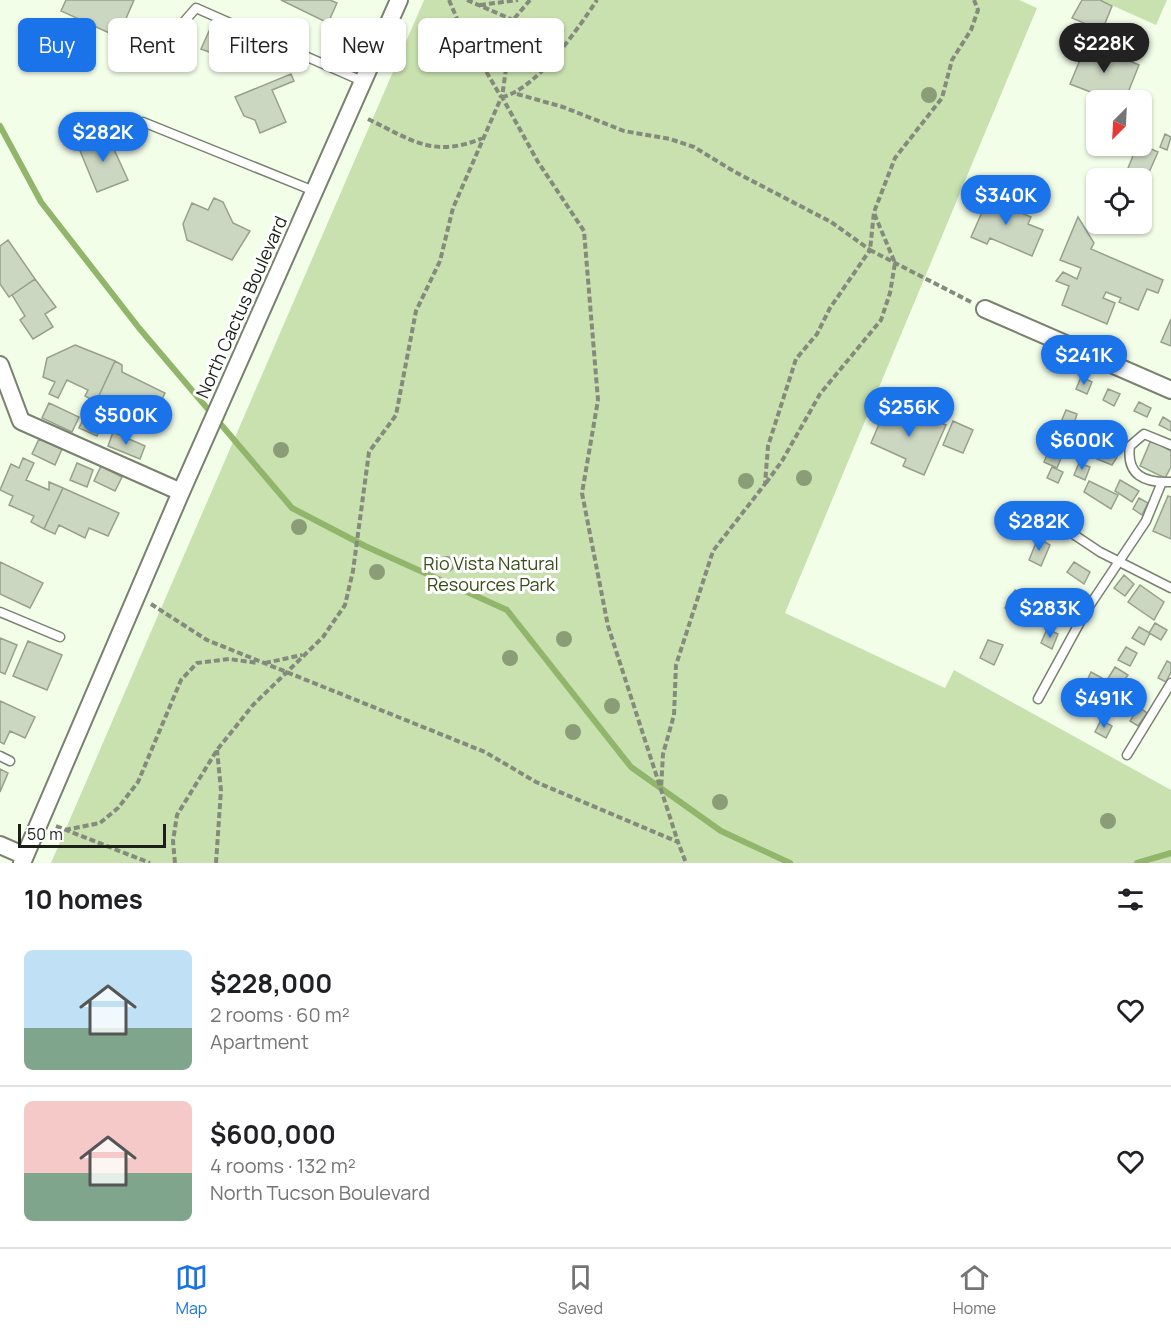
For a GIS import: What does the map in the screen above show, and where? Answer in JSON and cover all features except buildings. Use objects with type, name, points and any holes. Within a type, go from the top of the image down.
[{"type":"street","name":"North Cactus Boulevard","points":[[24,860],[181,492],[399,0]]},
{"type":"street","points":[[985,309],[1171,390]]},
{"type":"street","points":[[0,365],[21,421],[181,492]]},
{"type":"street","points":[[0,845],[24,860]]},
{"type":"lane","points":[[187,18],[196,8],[362,81]]},
{"type":"lane","points":[[143,122],[314,191]]},
{"type":"lane","points":[[1038,699],[1086,611],[1146,521],[1167,482],[1153,482],[1133,471],[1128,461],[1130,446],[1144,434],[1171,445]]},
{"type":"lane","points":[[1034,508],[1119,562],[1171,588]]},
{"type":"lane","points":[[0,612],[60,637]]},
{"type":"lane","points":[[1127,755],[1171,683]]},
{"type":"lane","points":[[0,756],[10,761]]},
{"type":"path","points":[[449,0],[460,26],[538,162],[584,231],[598,400],[582,492],[608,626],[686,863]]},
{"type":"path","points":[[467,0],[508,18]]},
{"type":"path","points":[[478,5],[518,0]]},
{"type":"path","points":[[515,18],[530,0]]},
{"type":"path","points":[[564,46],[597,0]]},
{"type":"path","points":[[765,484],[768,446],[796,359],[817,334],[830,308],[870,250],[874,212],[895,158],[942,98],[952,60],[971,30],[978,10],[974,0]]},
{"type":"path","points":[[175,863],[173,841],[177,815],[217,750],[253,705],[302,654],[323,637],[345,605],[353,571],[369,452],[396,415],[416,311],[440,261],[453,208],[502,98],[506,72]]},
{"type":"path","points":[[502,98],[517,94],[540,72]]},
{"type":"path","points":[[517,94],[563,107],[624,131],[670,139],[694,147],[735,172],[831,222],[870,250],[985,309]]},
{"type":"path","points":[[368,119],[431,147],[462,147],[486,137]]},
{"type":"path","points":[[661,789],[663,754],[674,715],[676,665],[713,551],[782,461],[820,394],[881,320],[890,293],[895,263],[874,212]]},
{"type":"path","points":[[139,595],[207,640],[485,752],[536,782],[678,842]]},
{"type":"path","points":[[65,830],[100,823],[118,808],[138,782],[181,680],[197,663],[229,659],[265,663],[302,654]]},
{"type":"path","points":[[216,863],[221,790],[217,750]]},
{"type":"path","points":[[41,818],[65,830],[150,863]]},
{"type":"green space","name":"Rio Vista Natural Resources Park","points":[[424,0],[1019,0],[1037,8],[785,613],[945,688],[954,670],[1171,790],[1171,863],[51,863],[393,72],[406,72],[406,42]]},
{"type":"green space","points":[[1100,0],[1167,0],[1156,25]]},
{"type":"waterway","points":[[0,126],[41,202],[139,328],[292,508],[365,546],[507,610],[631,767],[721,831],[790,863]]},
{"type":"waterway","points":[[1137,863],[1171,853]]}]
